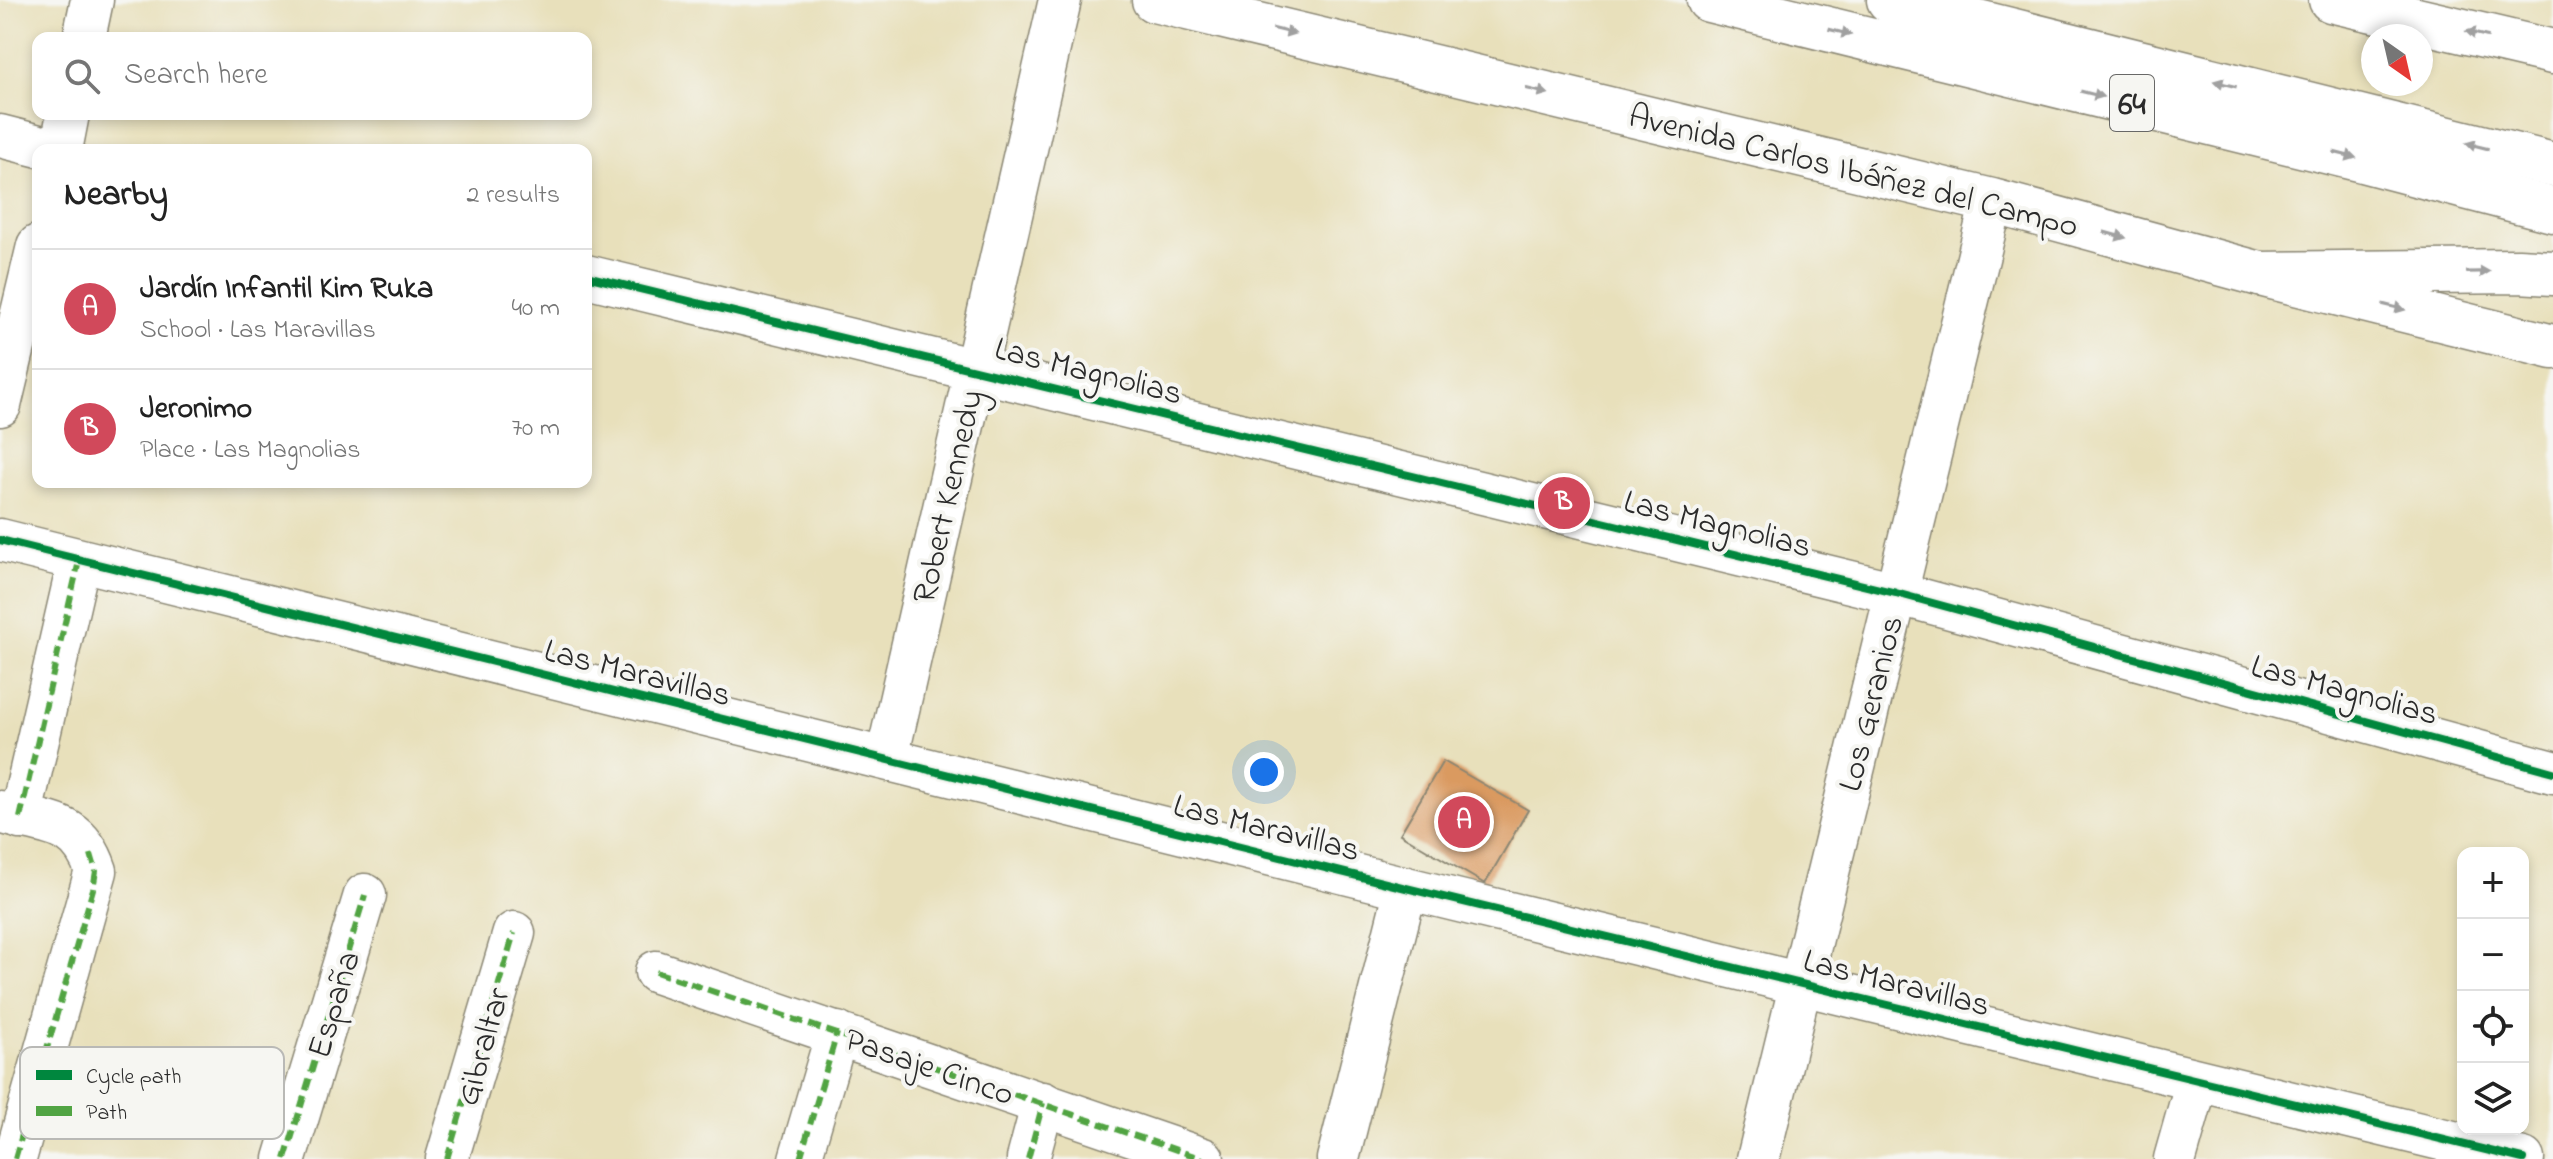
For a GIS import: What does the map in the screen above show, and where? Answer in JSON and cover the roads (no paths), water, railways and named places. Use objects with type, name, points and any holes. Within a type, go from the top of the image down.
[{"type":"main road","name":"Avenida Carlos Ibáñez del Campo","points":[[1154,0],[1992,201],[2260,274],[2553,347]]},
{"type":"main road","name":"64","points":[[1709,0],[2362,160],[2553,210]]},
{"type":"main road","name":"64","points":[[1889,0],[2553,165]]},
{"type":"main road","points":[[2331,0],[2553,52]]},
{"type":"main road","points":[[2260,274],[2553,273]]},
{"type":"street","points":[[85,32],[92,0]]},
{"type":"street","name":"Robert Kennedy","points":[[887,758],[1060,0]]},
{"type":"street","points":[[60,144],[66,120]]},
{"type":"street","points":[[0,136],[33,144]]},
{"type":"street","name":"Los Geranios","points":[[1758,1159],[1992,201]]},
{"type":"street","points":[[0,405],[32,271]]},
{"type":"street","name":"Las Magnolias","points":[[592,277],[1896,593],[2553,772]]},
{"type":"street","name":"Las Maravillas","points":[[0,540],[1406,888],[2523,1159]]},
{"type":"street","points":[[47,1047],[96,871],[91,854],[69,830],[10,815],[79,561]]},
{"type":"street","points":[[1338,1159],[1406,888]]},
{"type":"street","name":"España","points":[[285,1159],[365,895]]},
{"type":"street","name":"Gibraltar","points":[[447,1159],[514,933]]},
{"type":"street","name":"Pasaje Cinco","points":[[656,972],[1203,1159]]},
{"type":"street","points":[[800,1159],[837,1033]]},
{"type":"street","points":[[2175,1159],[2197,1081]]},
{"type":"street","points":[[1028,1159],[1043,1103]]},
{"type":"street","points":[[15,1159],[21,1139]]},
{"type":"place","name":"Jeronimo","points":[[1564,503]]},
{"type":"place","name":"Jardín Infantil Kim Ruka","points":[[1464,822]]}]
